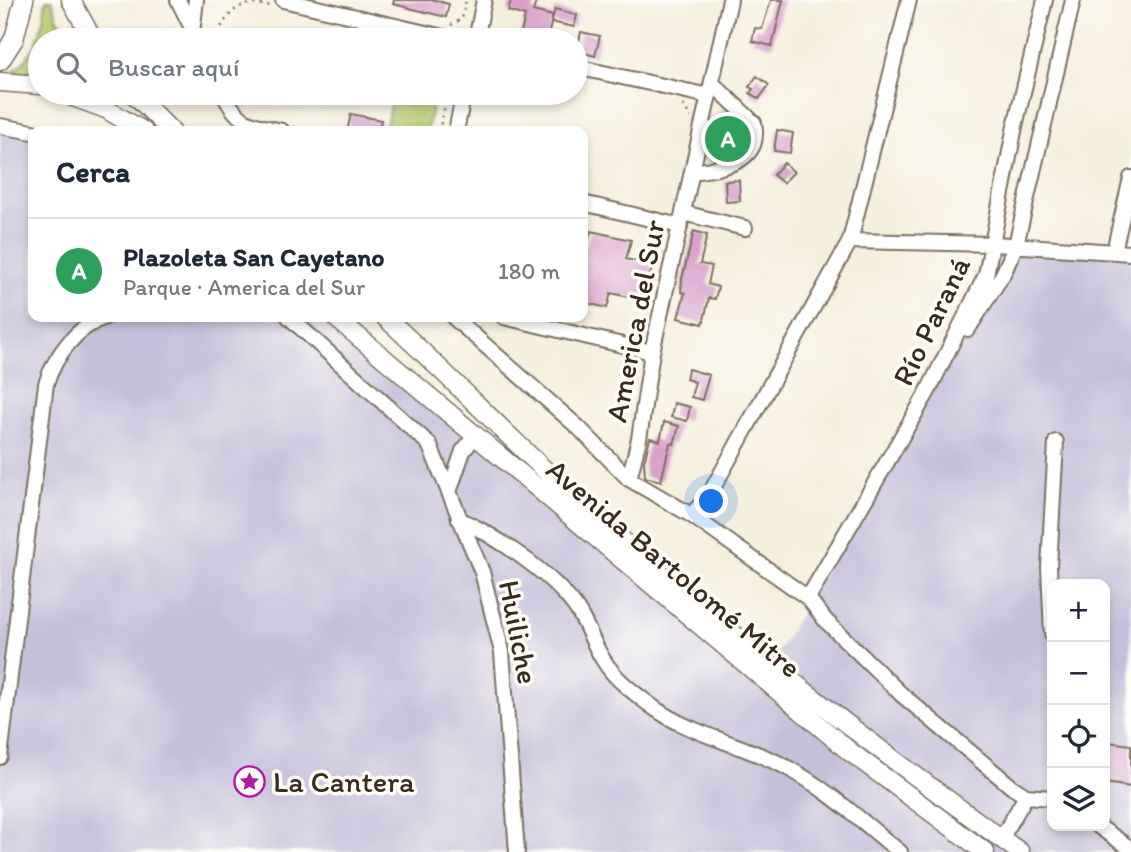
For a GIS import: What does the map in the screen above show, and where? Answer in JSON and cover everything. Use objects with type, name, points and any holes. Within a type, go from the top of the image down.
[{"type":"main road","points":[[0,61],[14,39],[24,0]]},
{"type":"main road","points":[[71,0],[86,28]]},
{"type":"main road","points":[[0,82],[28,84]]},
{"type":"main road","points":[[95,105],[135,126]]},
{"type":"main road","points":[[145,105],[166,126]]},
{"type":"main road","name":"Avenida Bartolomé Mitre","points":[[341,322],[618,559],[849,751],[985,852]]},
{"type":"main road","name":"Avenida Bartolomé Mitre","points":[[390,322],[504,433],[644,558],[775,667],[1020,852]]},
{"type":"street","points":[[178,0],[192,28]]},
{"type":"street","points":[[195,28],[196,0]]},
{"type":"street","points":[[283,0],[404,28]]},
{"type":"street","points":[[478,28],[484,0]]},
{"type":"street","name":"America del Sur","points":[[629,479],[652,352],[730,0]]},
{"type":"street","points":[[691,515],[708,498],[850,241],[909,0]]},
{"type":"street","name":"Río Paraná","points":[[927,393],[986,275],[995,244],[1015,126],[1045,0]]},
{"type":"street","name":"Río Paraná","points":[[808,598],[927,393],[991,293],[1016,245],[1073,0]]},
{"type":"street","points":[[588,69],[711,90],[754,122],[755,142],[751,152],[735,163],[692,172]]},
{"type":"street","points":[[229,105],[241,120],[263,126]]},
{"type":"street","points":[[457,126],[461,105]]},
{"type":"street","points":[[0,126],[28,131]]},
{"type":"street","points":[[1114,251],[1131,178]]},
{"type":"street","points":[[588,204],[745,228]]},
{"type":"street","points":[[850,241],[995,244],[1131,253]]},
{"type":"street","points":[[0,757],[46,384],[67,344],[91,322]]},
{"type":"street","name":"Huiliche","points":[[295,322],[429,444],[450,492],[482,572],[502,652],[517,852]]},
{"type":"street","points":[[459,322],[579,428],[629,479],[691,515],[808,598],[826,621],[902,695],[1026,796],[1047,798]]},
{"type":"street","points":[[525,322],[652,352]]},
{"type":"street","points":[[450,492],[463,452],[476,435]]},
{"type":"street","points":[[1050,579],[1056,442]]},
{"type":"street","points":[[459,519],[485,531],[561,590],[574,605],[602,659],[615,677],[649,704],[680,724],[734,743],[810,780],[900,852]]},
{"type":"street","points":[[1001,839],[1026,796]]},
{"type":"street","points":[[1105,831],[1131,849]]},
{"type":"path","points":[[462,19],[466,0]]},
{"type":"path","points":[[682,103],[692,118]]},
{"type":"path","points":[[440,126],[445,105]]},
{"type":"path","points":[[645,231],[662,244],[659,257]]},
{"type":"shaded area","points":[[20,122],[28,128],[28,322],[341,322],[763,678],[927,393],[995,244],[1131,253],[1131,852],[0,852],[0,129]]},
{"type":"green space","points":[[46,0],[52,0],[57,17],[64,28],[41,28]]},
{"type":"green space","points":[[27,57],[28,74],[12,72],[21,65]]},
{"type":"green space","points":[[390,105],[432,105],[428,126],[386,126]]},
{"type":"green space","points":[[732,111],[743,118],[745,134],[739,156],[730,158],[720,154],[712,144],[718,118]]},
{"type":"building","points":[[394,0],[434,0],[449,4],[446,17],[393,4]]},
{"type":"building","points":[[511,0],[536,2],[533,11],[553,16],[550,28],[522,28],[525,16],[508,11]]},
{"type":"building","points":[[771,0],[783,0],[772,46],[752,41],[755,28],[762,29]]},
{"type":"building","points":[[555,9],[577,15],[574,27],[551,22]]},
{"type":"building","points":[[588,33],[600,36],[595,56],[588,54]]},
{"type":"building","points":[[757,76],[769,85],[759,99],[750,93],[753,89],[749,87]]},
{"type":"building","points":[[351,114],[381,120],[380,126],[348,126]]},
{"type":"building","points":[[777,130],[793,133],[790,153],[774,151]]},
{"type":"building","points":[[784,163],[794,172],[783,183],[773,175]]},
{"type":"building","points":[[739,180],[740,201],[726,202],[725,181]]},
{"type":"building","points":[[591,231],[631,240],[626,259],[653,265],[642,300],[611,293],[607,308],[588,303],[588,242]]},
{"type":"building","points":[[694,231],[707,235],[700,264],[712,266],[708,284],[718,287],[715,299],[709,298],[703,324],[678,318],[685,293],[681,292],[682,279]]},
{"type":"building","points":[[688,369],[709,375],[702,400],[691,397],[695,382],[686,379]]},
{"type":"building","points":[[674,403],[690,407],[687,421],[671,417]]},
{"type":"building","points":[[664,422],[679,426],[674,444],[670,443],[661,481],[645,477],[644,462],[650,438],[660,441]]},
{"type":"building","points":[[1110,742],[1131,745],[1131,787],[1110,784]]},
{"type":"place","name":"Plazoleta San Cayetano","points":[[728,139]]},
{"type":"place","name":"La Cantera","points":[[250,781]]}]
